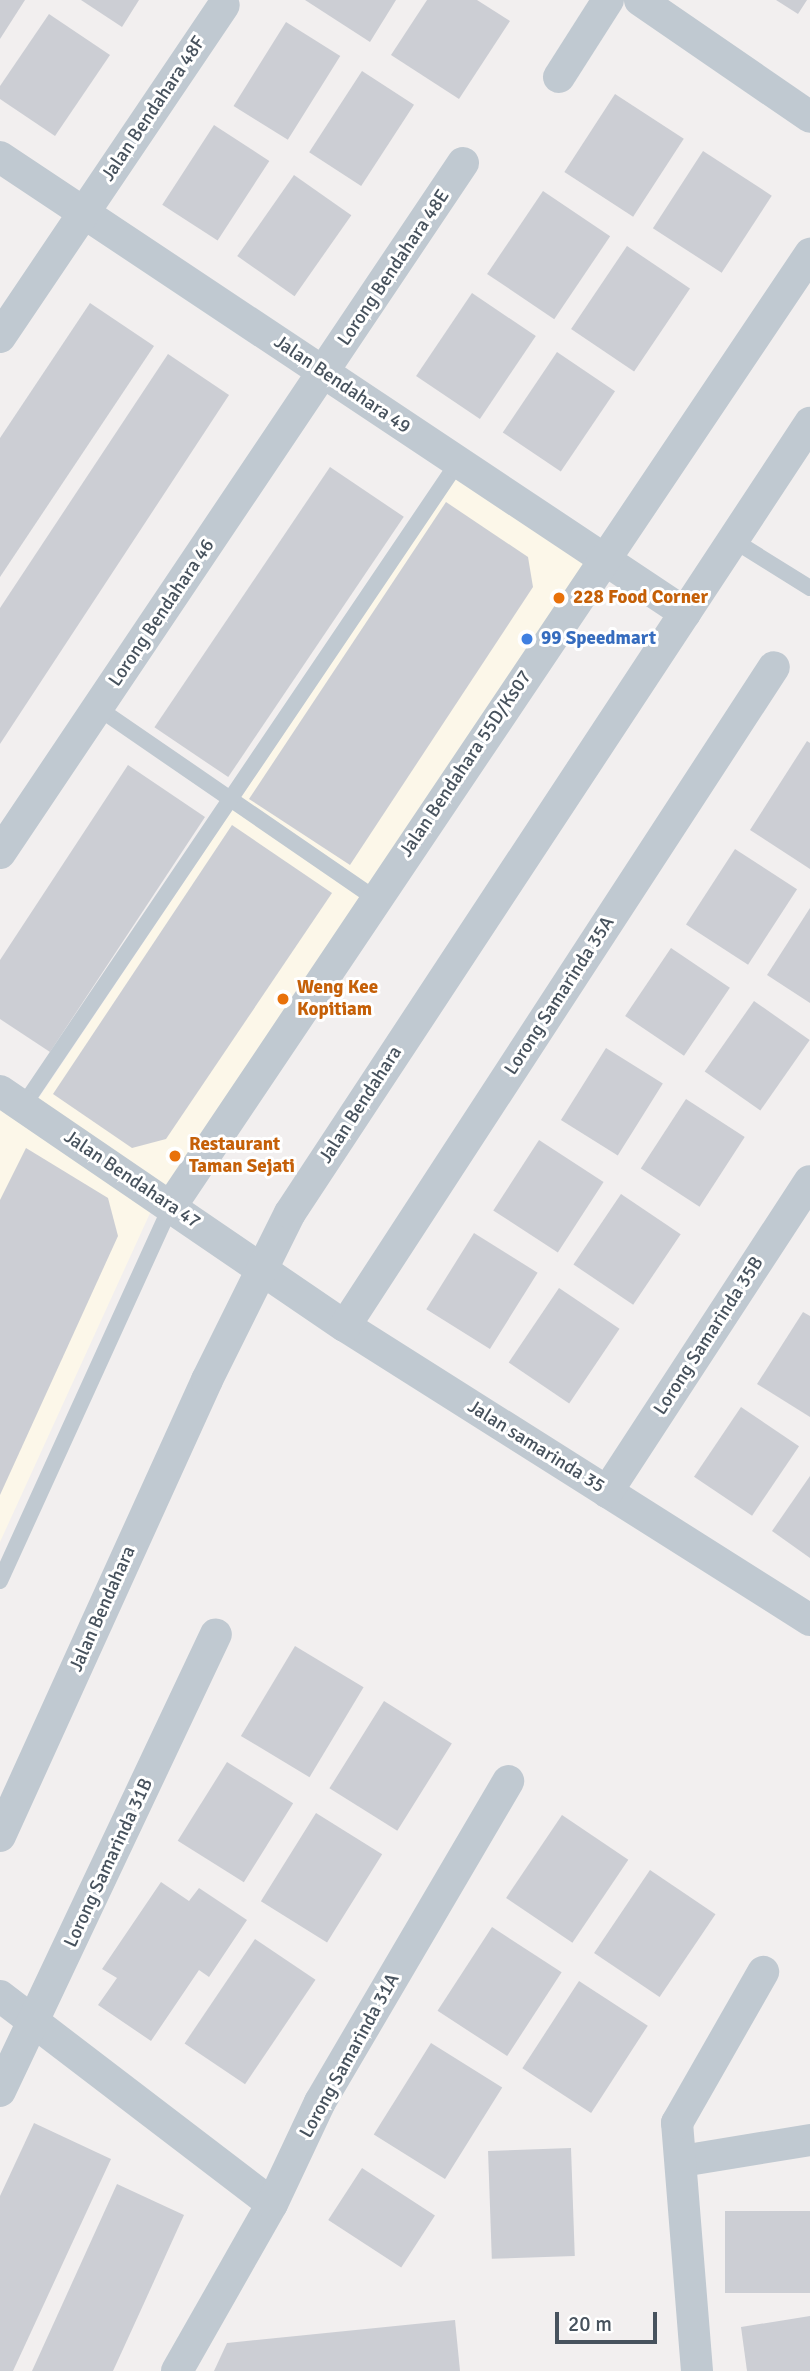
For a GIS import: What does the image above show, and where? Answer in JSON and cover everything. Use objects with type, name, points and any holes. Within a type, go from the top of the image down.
[{"type":"street","points":[[559,76],[608,0]]},
{"type":"street","points":[[649,2],[810,117]]},
{"type":"street","name":"Jalan Bendahara 48F","points":[[0,337],[224,5]]},
{"type":"street","name":"Jalan Bendahara 49","points":[[0,157],[685,613]]},
{"type":"street","name":"Lorong Bendahara 48E","points":[[324,372],[463,163]]},
{"type":"street","name":"Jalan Bendahara 55D/Ks07","points":[[171,1206],[810,254]]},
{"type":"street","name":"Lorong Bendahara 46","points":[[1,848],[324,372]]},
{"type":"street","name":"Jalan Bendahara","points":[[0,1836],[207,1380],[265,1269],[290,1213],[810,423]]},
{"type":"street","name":"Lorong Samarinda 35A","points":[[345,1326],[774,667]]},
{"type":"street","name":"Jalan Bendahara 47","points":[[12,1098],[265,1269]]},
{"type":"street","name":"Lorong Samarinda 35B","points":[[607,1492],[810,1181]]},
{"type":"street","name":"Jalan samarinda 35","points":[[265,1269],[345,1326],[810,1620]]},
{"type":"street","name":"Lorong Samarinda 31B","points":[[0,2091],[216,1634]]},
{"type":"street","name":"Lorong Samarinda 31A","points":[[177,2371],[272,2204],[320,2102],[508,1781]]},
{"type":"street","points":[[697,2371],[677,2123],[691,2090],[763,1972]]},
{"type":"street","points":[[0,1996],[32,2026],[272,2204]]},
{"type":"street","points":[[682,2161],[810,2140]]},
{"type":"lane","points":[[12,1098],[232,800],[458,462]]},
{"type":"lane","points":[[733,540],[810,588]]},
{"type":"lane","points":[[98,708],[376,900]]},
{"type":"lane","points":[[0,1581],[171,1206]]},
{"type":"shaded area","points":[[457,476],[586,563],[151,1211],[0,1542],[0,1105],[24,1120]]},
{"type":"building","points":[[0,0],[25,0],[0,39]]},
{"type":"building","points":[[81,0],[139,0],[122,27]]},
{"type":"building","points":[[305,0],[396,0],[370,42]]},
{"type":"building","points":[[427,0],[477,0],[510,21],[459,99],[391,55]]},
{"type":"building","points":[[776,0],[807,0],[798,14]]},
{"type":"building","points":[[49,14],[110,55],[55,136],[0,99],[0,86]]},
{"type":"building","points":[[286,22],[340,56],[288,140],[234,106]]},
{"type":"building","points":[[362,71],[414,105],[361,186],[309,152]]},
{"type":"building","points":[[615,94],[684,139],[633,217],[564,172]]},
{"type":"building","points":[[214,125],[269,161],[218,241],[162,205]]},
{"type":"building","points":[[703,151],[772,196],[722,273],[653,228]]},
{"type":"building","points":[[294,175],[351,215],[295,296],[237,256]]},
{"type":"building","points":[[543,191],[610,236],[554,319],[487,274]]},
{"type":"building","points":[[627,246],[690,288],[634,371],[571,329]]},
{"type":"building","points":[[472,293],[536,336],[480,419],[416,376]]},
{"type":"building","points":[[90,303],[154,346],[0,577],[0,438]]},
{"type":"building","points":[[557,352],[615,391],[561,472],[503,432]]},
{"type":"building","points":[[168,354],[229,395],[0,744],[0,608]]},
{"type":"building","points":[[330,467],[404,517],[228,777],[154,727]]},
{"type":"building","points":[[446,502],[528,557],[533,587],[350,865],[249,799]]},
{"type":"building","points":[[807,741],[810,743],[810,869],[750,830]]},
{"type":"building","points":[[128,765],[205,817],[50,1052],[0,1019],[0,960]]},
{"type":"building","points":[[232,825],[332,893],[166,1139],[132,1148],[53,1094]]},
{"type":"building","points":[[735,849],[797,889],[748,965],[686,924]]},
{"type":"building","points":[[810,908],[810,1003],[767,975]]},
{"type":"building","points":[[671,948],[730,988],[684,1056],[625,1016]]},
{"type":"building","points":[[754,1001],[810,1040],[760,1110],[705,1071]]},
{"type":"building","points":[[606,1048],[663,1084],[618,1156],[561,1120]]},
{"type":"building","points":[[686,1099],[745,1137],[700,1207],[641,1169]]},
{"type":"building","points":[[539,1140],[604,1182],[558,1252],[493,1210]]},
{"type":"building","points":[[26,1148],[108,1198],[118,1236],[0,1495],[0,1200]]},
{"type":"building","points":[[621,1194],[681,1234],[633,1305],[573,1264]]},
{"type":"building","points":[[474,1233],[538,1273],[490,1349],[426,1309]]},
{"type":"building","points":[[559,1288],[620,1329],[569,1403],[509,1363]]},
{"type":"building","points":[[803,1312],[810,1316],[810,1417],[757,1384]]},
{"type":"building","points":[[741,1407],[799,1446],[752,1516],[694,1477]]},
{"type":"building","points":[[810,1476],[810,1558],[772,1531]]},
{"type":"building","points":[[295,1646],[364,1687],[309,1777],[241,1736]]},
{"type":"building","points":[[384,1701],[452,1743],[397,1831],[329,1788]]},
{"type":"building","points":[[227,1762],[293,1803],[244,1882],[178,1841]]},
{"type":"building","points":[[316,1813],[382,1854],[327,1943],[261,1901]]},
{"type":"building","points":[[562,1815],[628,1860],[572,1943],[506,1898]]},
{"type":"building","points":[[650,1870],[715,1914],[660,1997],[594,1953]]},
{"type":"building","points":[[161,1882],[189,1901],[199,1888],[247,1920],[209,1977],[199,1970],[151,2041],[98,2005],[117,1978],[102,1969]]},
{"type":"building","points":[[492,1927],[562,1972],[507,2056],[438,2011]]},
{"type":"building","points":[[255,1939],[316,1980],[245,2084],[185,2043]]},
{"type":"building","points":[[579,1981],[648,2026],[591,2113],[522,2068]]},
{"type":"building","points":[[431,2043],[502,2088],[445,2179],[374,2135]]},
{"type":"building","points":[[34,2123],[111,2159],[13,2371],[0,2371],[0,2196]]},
{"type":"building","points":[[571,2148],[575,2256],[492,2259],[488,2151]]},
{"type":"building","points":[[362,2168],[435,2215],[401,2267],[328,2220]]},
{"type":"building","points":[[117,2184],[184,2215],[145,2301],[113,2371],[32,2371]]},
{"type":"building","points":[[725,2211],[810,2211],[810,2293],[725,2293]]},
{"type":"building","points":[[810,2316],[810,2371],[747,2371],[741,2327]]},
{"type":"building","points":[[455,2320],[460,2371],[214,2371],[227,2343]]},
{"type":"place","name":"228 Food Corner","points":[[559,598]]},
{"type":"place","name":"99 Speedmart","points":[[527,639]]},
{"type":"place","name":"Weng Kee Kopitiam","points":[[283,999]]},
{"type":"place","name":"Restaurant Taman Sejati","points":[[175,1156]]}]
